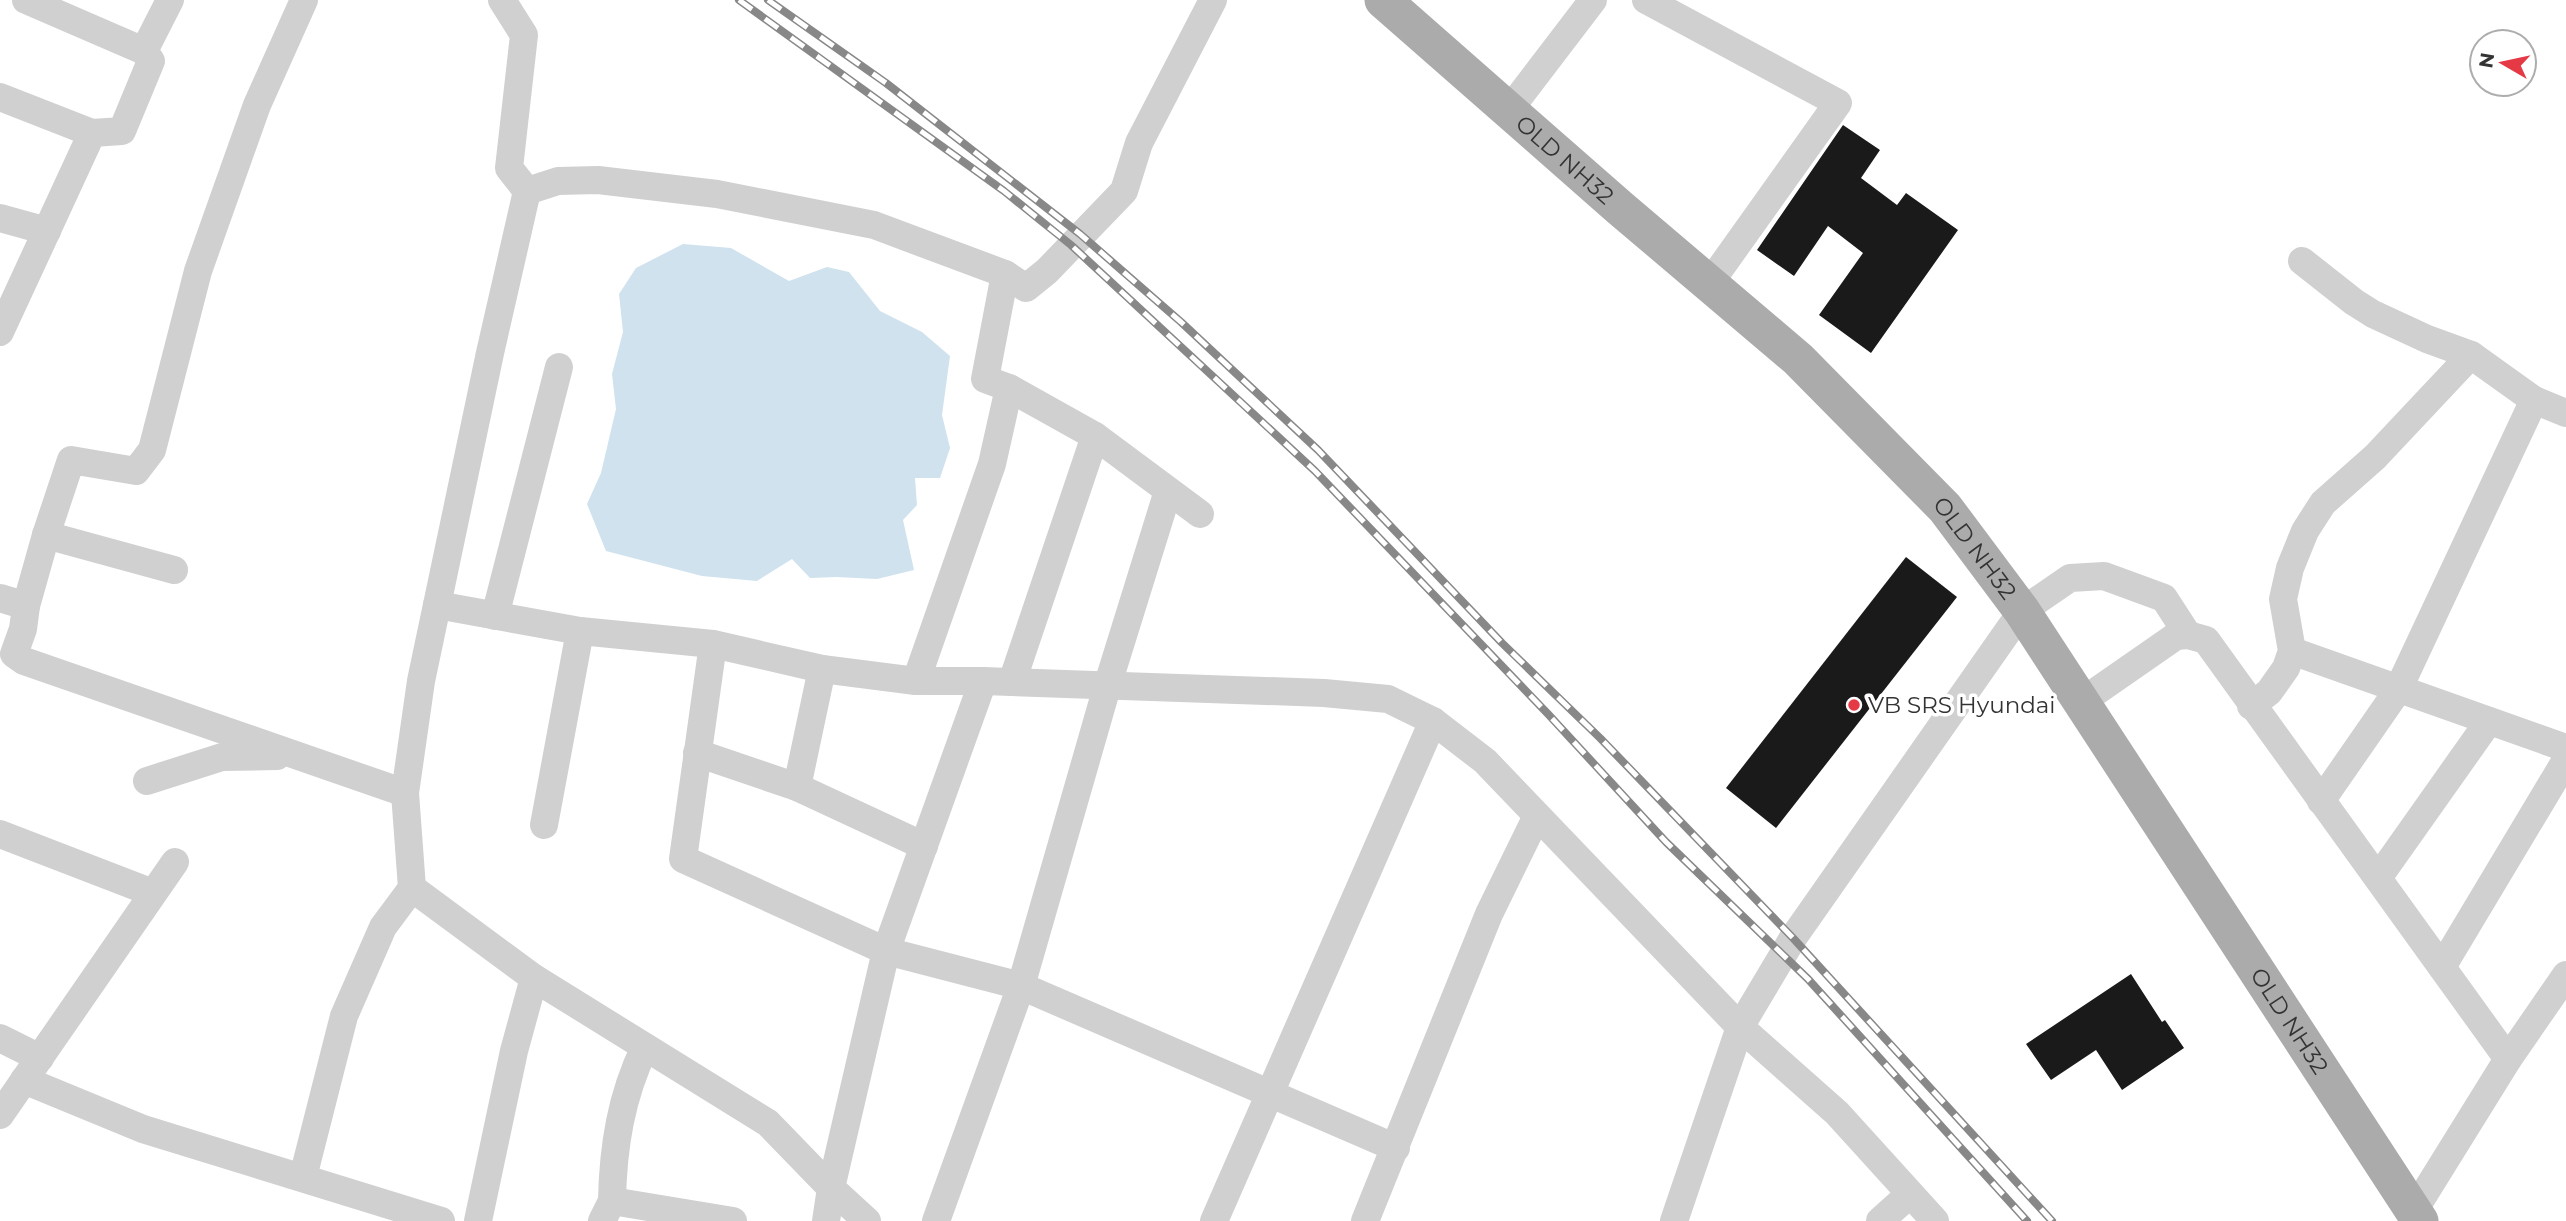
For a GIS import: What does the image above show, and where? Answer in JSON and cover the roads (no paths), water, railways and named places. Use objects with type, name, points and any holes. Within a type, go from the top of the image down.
[{"type":"main road","name":"OLD NH32","points":[[1383,0],[1798,359],[1945,508],[2022,611],[2417,1216]]},
{"type":"street","points":[[0,97],[92,133],[122,131],[151,61],[145,51],[26,0]]},
{"type":"street","points":[[145,51],[170,0]]},
{"type":"street","points":[[304,0],[257,105],[198,271],[152,450],[136,471],[71,460],[46,534],[13,602],[23,629],[7,659],[24,661],[405,793]]},
{"type":"street","points":[[502,0],[524,35],[509,168],[527,191]]},
{"type":"street","points":[[527,191],[558,181],[598,180],[717,194],[874,225],[1005,274],[1026,288],[1047,271],[1125,191],[1139,144],[1213,0]]},
{"type":"street","points":[[1509,110],[1593,0]]},
{"type":"street","points":[[1646,0],[1838,103],[1709,284]]},
{"type":"street","points":[[0,332],[92,133]]},
{"type":"street","points":[[303,1177],[344,1016],[383,927],[412,888],[405,793],[421,681],[527,191]]},
{"type":"street","points":[[0,218],[47,231]]},
{"type":"street","points":[[2302,261],[2373,314],[2427,339],[2471,355],[2534,400],[2566,413]]},
{"type":"street","points":[[1005,274],[985,379],[1009,388],[1095,436],[1200,514]]},
{"type":"street","points":[[2252,706],[2269,692],[2286,668],[2292,651],[2283,599],[2290,568],[2305,531],[2323,503],[2375,457],[2471,355]]},
{"type":"street","points":[[495,616],[559,367]]},
{"type":"street","points":[[916,681],[992,464],[1009,388]]},
{"type":"street","points":[[2321,800],[2398,690],[2534,400]]},
{"type":"street","points":[[1013,682],[1095,436]]},
{"type":"street","points":[[936,1221],[1021,986],[1107,687],[1168,491]]},
{"type":"street","points":[[46,534],[174,570]]},
{"type":"street","points":[[1674,1221],[1740,1027],[1800,928],[2022,611],[2070,578],[2104,576],[2164,598],[2188,635]]},
{"type":"street","points":[[437,605],[580,631],[713,644],[822,669],[916,681],[1013,682],[1388,699],[1433,721],[1485,761],[1740,1027],[1837,1112],[1935,1221]]},
{"type":"street","points":[[544,825],[580,631]]},
{"type":"street","points":[[2081,702],[2176,636],[2188,635],[2206,640],[2508,1059]]},
{"type":"street","points":[[713,644],[683,859],[887,951],[1021,986],[1396,1148]]},
{"type":"street","points":[[2292,651],[2566,748]]},
{"type":"street","points":[[797,787],[822,669]]},
{"type":"street","points":[[826,1221],[831,1188],[887,951],[984,681]]},
{"type":"street","points":[[1214,1221],[1433,721]]},
{"type":"street","points":[[2378,878],[2489,722]]},
{"type":"street","points":[[697,753],[797,787],[924,846]]},
{"type":"street","points":[[147,781],[222,757],[296,756]]},
{"type":"street","points":[[2442,967],[2566,760]]},
{"type":"street","points":[[1365,1221],[1489,914],[1537,816]]},
{"type":"street","points":[[0,834],[153,893]]},
{"type":"street","points":[[0,1115],[175,862]]},
{"type":"street","points":[[412,888],[534,978],[768,1123],[867,1221]]},
{"type":"street","points":[[2417,1216],[2508,1059],[2566,975]]},
{"type":"street","points":[[478,1221],[514,1051],[534,978]]},
{"type":"street","points":[[0,1038],[32,1069],[143,1129],[441,1221]]},
{"type":"street","points":[[645,1047],[632,1074],[621,1118],[607,1211],[733,1221]]},
{"type":"street","points":[[1880,1221],[1910,1194]]},
{"type":"water","points":[[683,244],[731,248],[789,281],[827,267],[849,272],[880,311],[922,332],[950,356],[942,415],[950,448],[940,478],[915,478],[917,505],[903,520],[914,570],[877,579],[810,578],[792,559],[757,581],[702,576],[606,551],[587,504],[601,473],[616,409],[612,374],[623,332],[619,294],[636,268]]},
{"type":"railway","points":[[739,0],[1004,191],[1071,245],[1315,471],[1548,714],[1666,842],[1808,979],[2027,1221]]},
{"type":"railway","points":[[768,0],[886,83],[1080,234],[1181,322],[1318,450],[1502,643],[1600,738],[1793,938],[2052,1221]]},
{"type":"place","name":"VB SRS Hyundai","points":[[1854,705]]}]
